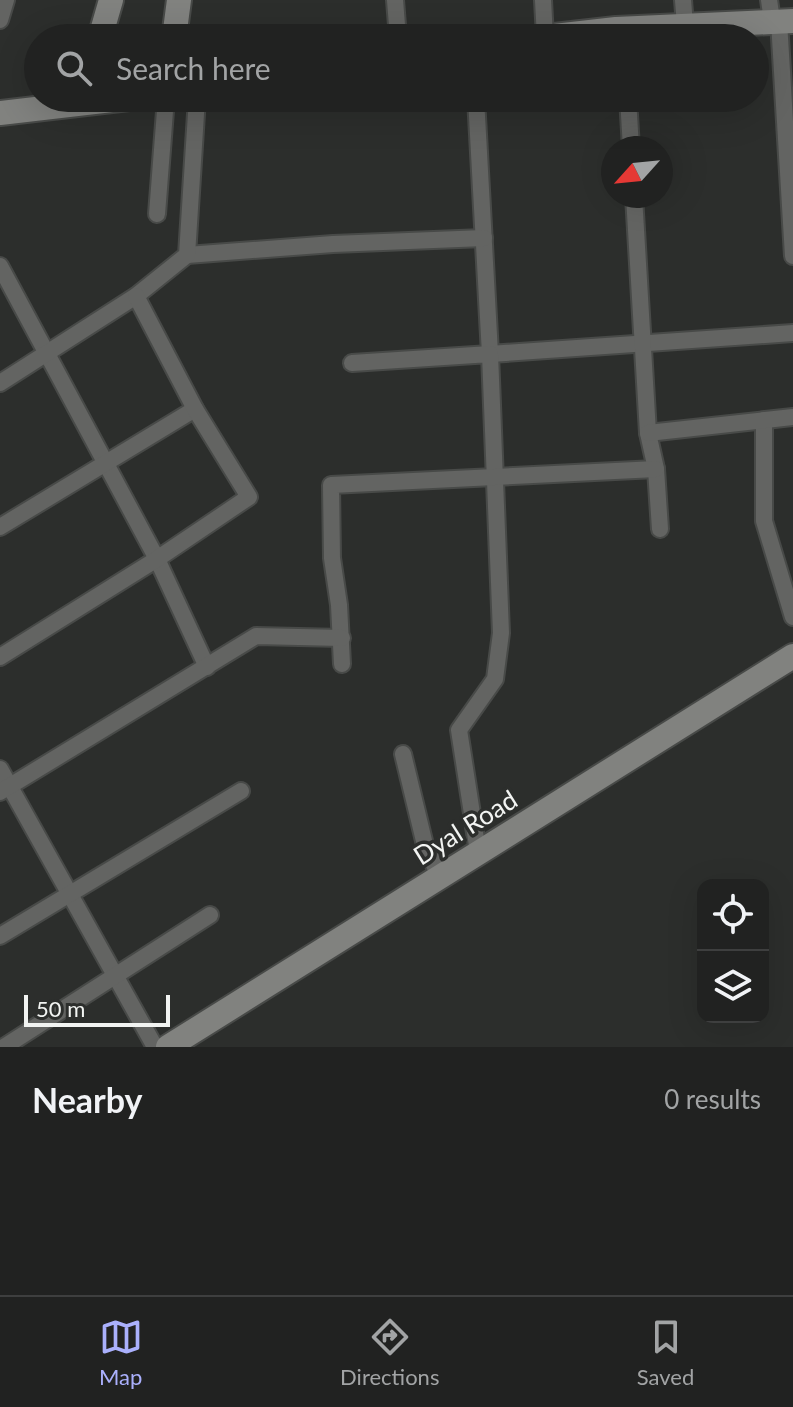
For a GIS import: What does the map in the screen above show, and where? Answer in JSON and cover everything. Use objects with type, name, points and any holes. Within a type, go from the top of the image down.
[{"type":"street","points":[[0,20],[6,0]]},
{"type":"street","points":[[104,24],[111,0]]},
{"type":"street","points":[[176,24],[179,0]]},
{"type":"street","points":[[395,0],[397,24]]},
{"type":"street","points":[[543,0],[544,24]]},
{"type":"street","points":[[683,0],[685,24]]},
{"type":"street","points":[[694,24],[778,15],[793,256]]},
{"type":"street","points":[[0,113],[24,110]]},
{"type":"street","points":[[157,214],[165,112]]},
{"type":"street","points":[[187,255],[196,112]]},
{"type":"street","points":[[477,112],[501,633],[495,679],[459,730],[478,852]]},
{"type":"street","points":[[629,112],[630,136]]},
{"type":"street","points":[[635,208],[648,433],[656,469],[660,529]]},
{"type":"street","points":[[0,383],[136,296],[187,255],[333,244],[484,238]]},
{"type":"street","points":[[0,266],[157,559],[207,667]]},
{"type":"street","points":[[0,657],[157,559],[249,497],[195,409],[136,296]]},
{"type":"street","points":[[352,363],[793,333]]},
{"type":"street","points":[[0,527],[195,409]]},
{"type":"street","points":[[648,433],[793,417]]},
{"type":"street","points":[[764,420],[764,521],[793,617]]},
{"type":"street","points":[[342,664],[342,638],[332,558],[331,485],[656,469]]},
{"type":"street","points":[[4,789],[256,636],[342,638]]},
{"type":"street","name":"Dyal Road","points":[[168,1047],[793,656]]},
{"type":"street","points":[[403,754],[425,845],[439,876]]},
{"type":"street","points":[[0,769],[4,789],[70,894],[155,1047]]},
{"type":"street","points":[[3,930],[70,894],[241,791]]},
{"type":"street","points":[[4,1047],[210,915]]}]
